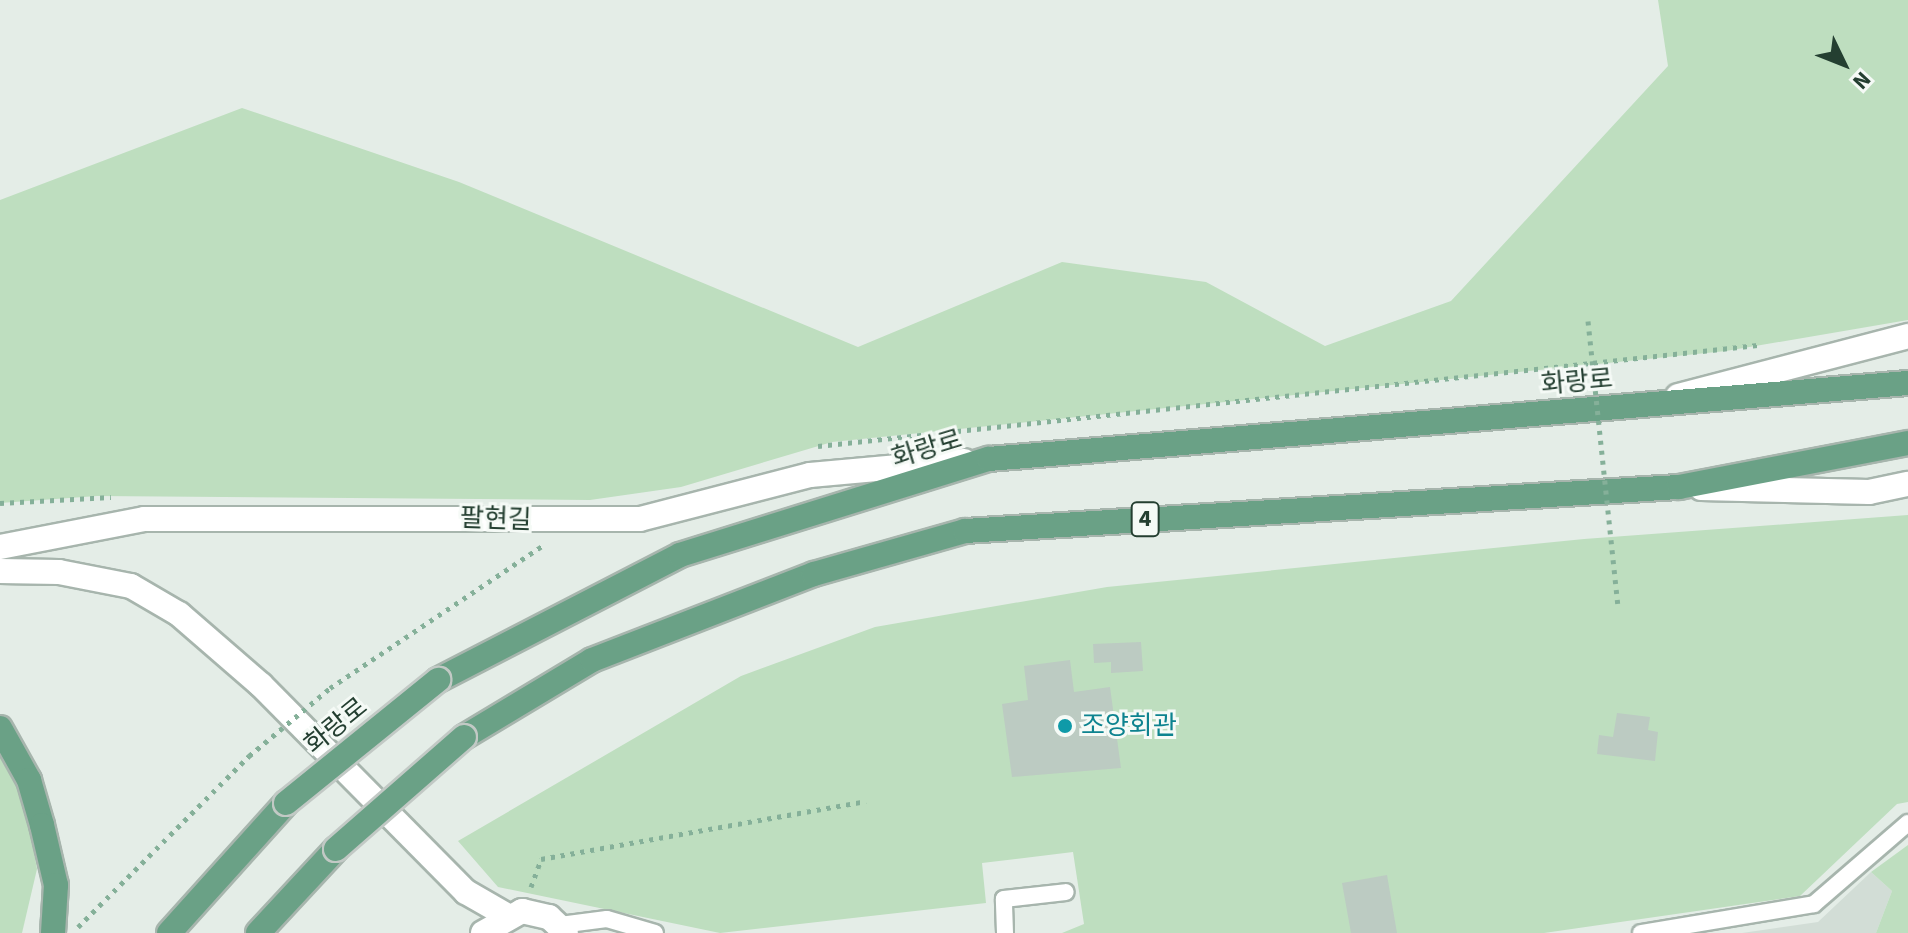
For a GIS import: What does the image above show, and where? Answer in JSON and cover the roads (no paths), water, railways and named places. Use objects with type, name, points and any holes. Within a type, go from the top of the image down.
[{"type":"main road","name":"화랑로","points":[[169,933],[286,803],[438,680],[680,555],[989,459],[1647,404],[1841,392],[1908,383]]},
{"type":"main road","name":"4","points":[[258,933],[336,849],[464,737],[592,660],[814,574],[965,531],[1679,487],[1908,443]]},
{"type":"main road","points":[[0,728],[29,780],[42,825],[56,885],[53,931]]},
{"type":"street","points":[[1647,404],[1908,336]]},
{"type":"street","name":"팔현길","points":[[0,547],[144,519],[571,523],[640,519],[810,475],[989,459]]},
{"type":"street","points":[[1679,487],[1869,492],[1908,484]]},
{"type":"street","points":[[0,571],[59,572],[131,586],[179,614],[261,685],[466,892],[479,911],[477,933]]},
{"type":"street","points":[[466,892],[514,913],[563,929]]},
{"type":"street","points":[[483,933],[514,913]]},
{"type":"lane","points":[[1641,933],[1814,904],[1908,823]]},
{"type":"lane","points":[[1005,933],[1004,899],[1066,892]]},
{"type":"lane","points":[[563,929],[607,919],[655,933]]},
{"type":"place","name":"조양회관","points":[[1065,726]]}]
